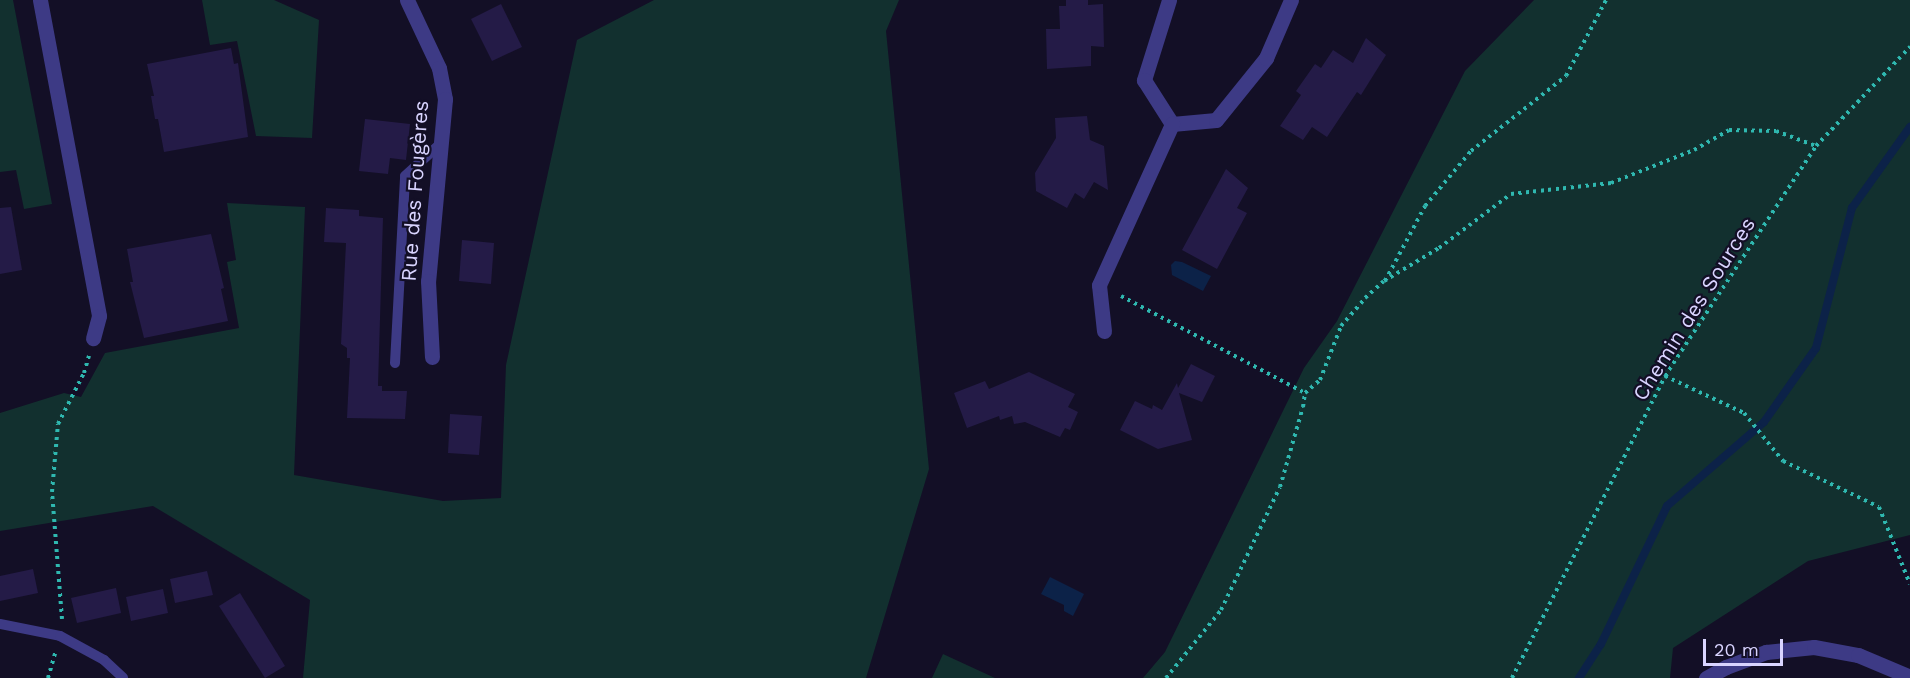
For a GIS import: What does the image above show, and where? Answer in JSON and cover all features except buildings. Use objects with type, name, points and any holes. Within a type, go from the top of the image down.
[{"type":"street","points":[[40,0],[99,316],[93,338]]},
{"type":"street","name":"Rue des Fougères","points":[[407,0],[439,68],[445,99],[428,281],[432,357]]},
{"type":"street","points":[[1169,0],[1144,80],[1172,124]]},
{"type":"street","points":[[1172,124],[1216,120],[1266,58],[1291,0]]},
{"type":"street","points":[[1104,331],[1099,285],[1172,124]]},
{"type":"street","points":[[1706,678],[1726,666],[1766,652],[1814,647],[1858,655],[1910,677]]},
{"type":"lane","points":[[395,363],[405,176],[439,145]]},
{"type":"lane","points":[[0,624],[60,636],[104,660],[123,678]]},
{"type":"path","points":[[1384,281],[1425,206],[1471,151],[1566,76],[1606,0]]},
{"type":"path","name":"Chemin des Sources","points":[[1512,678],[1665,376],[1816,146],[1910,47]]},
{"type":"path","points":[[1166,678],[1221,610],[1280,487],[1305,393],[1320,380],[1341,326],[1365,298],[1384,281],[1439,248],[1511,194],[1611,183],[1694,150],[1729,130],[1776,131],[1816,146]]},
{"type":"path","points":[[1099,285],[1305,393]]},
{"type":"path","points":[[48,678],[60,636],[63,613],[52,492],[58,424],[84,373]]},
{"type":"path","points":[[1665,376],[1744,413],[1784,461],[1879,507],[1910,584]]},
{"type":"green space","points":[[0,0],[13,0],[52,204],[24,209],[16,170],[0,172]]},
{"type":"green space","points":[[202,0],[274,0],[319,20],[312,138],[256,136],[237,41],[210,45]]},
{"type":"green space","points":[[654,0],[899,0],[886,31],[929,469],[866,678],[303,678],[310,600],[153,506],[0,531],[0,413],[64,393],[81,397],[105,353],[239,328],[227,262],[236,260],[227,203],[305,207],[294,475],[443,501],[501,498],[506,365],[577,40]]},
{"type":"green space","points":[[1534,0],[1910,0],[1910,535],[1808,561],[1673,648],[1670,678],[1143,678],[1165,652],[1304,368],[1337,321],[1465,71]]},
{"type":"green space","points":[[943,654],[995,678],[932,678]]},
{"type":"water","points":[[1175,261],[1211,276],[1203,291],[1172,275],[1171,265]]},
{"type":"water","points":[[1050,577],[1084,594],[1073,616],[1064,611],[1064,605],[1041,594]]},
{"type":"waterway","points":[[1579,678],[1601,644],[1667,506],[1764,422],[1816,348],[1852,208],[1910,127]]}]
